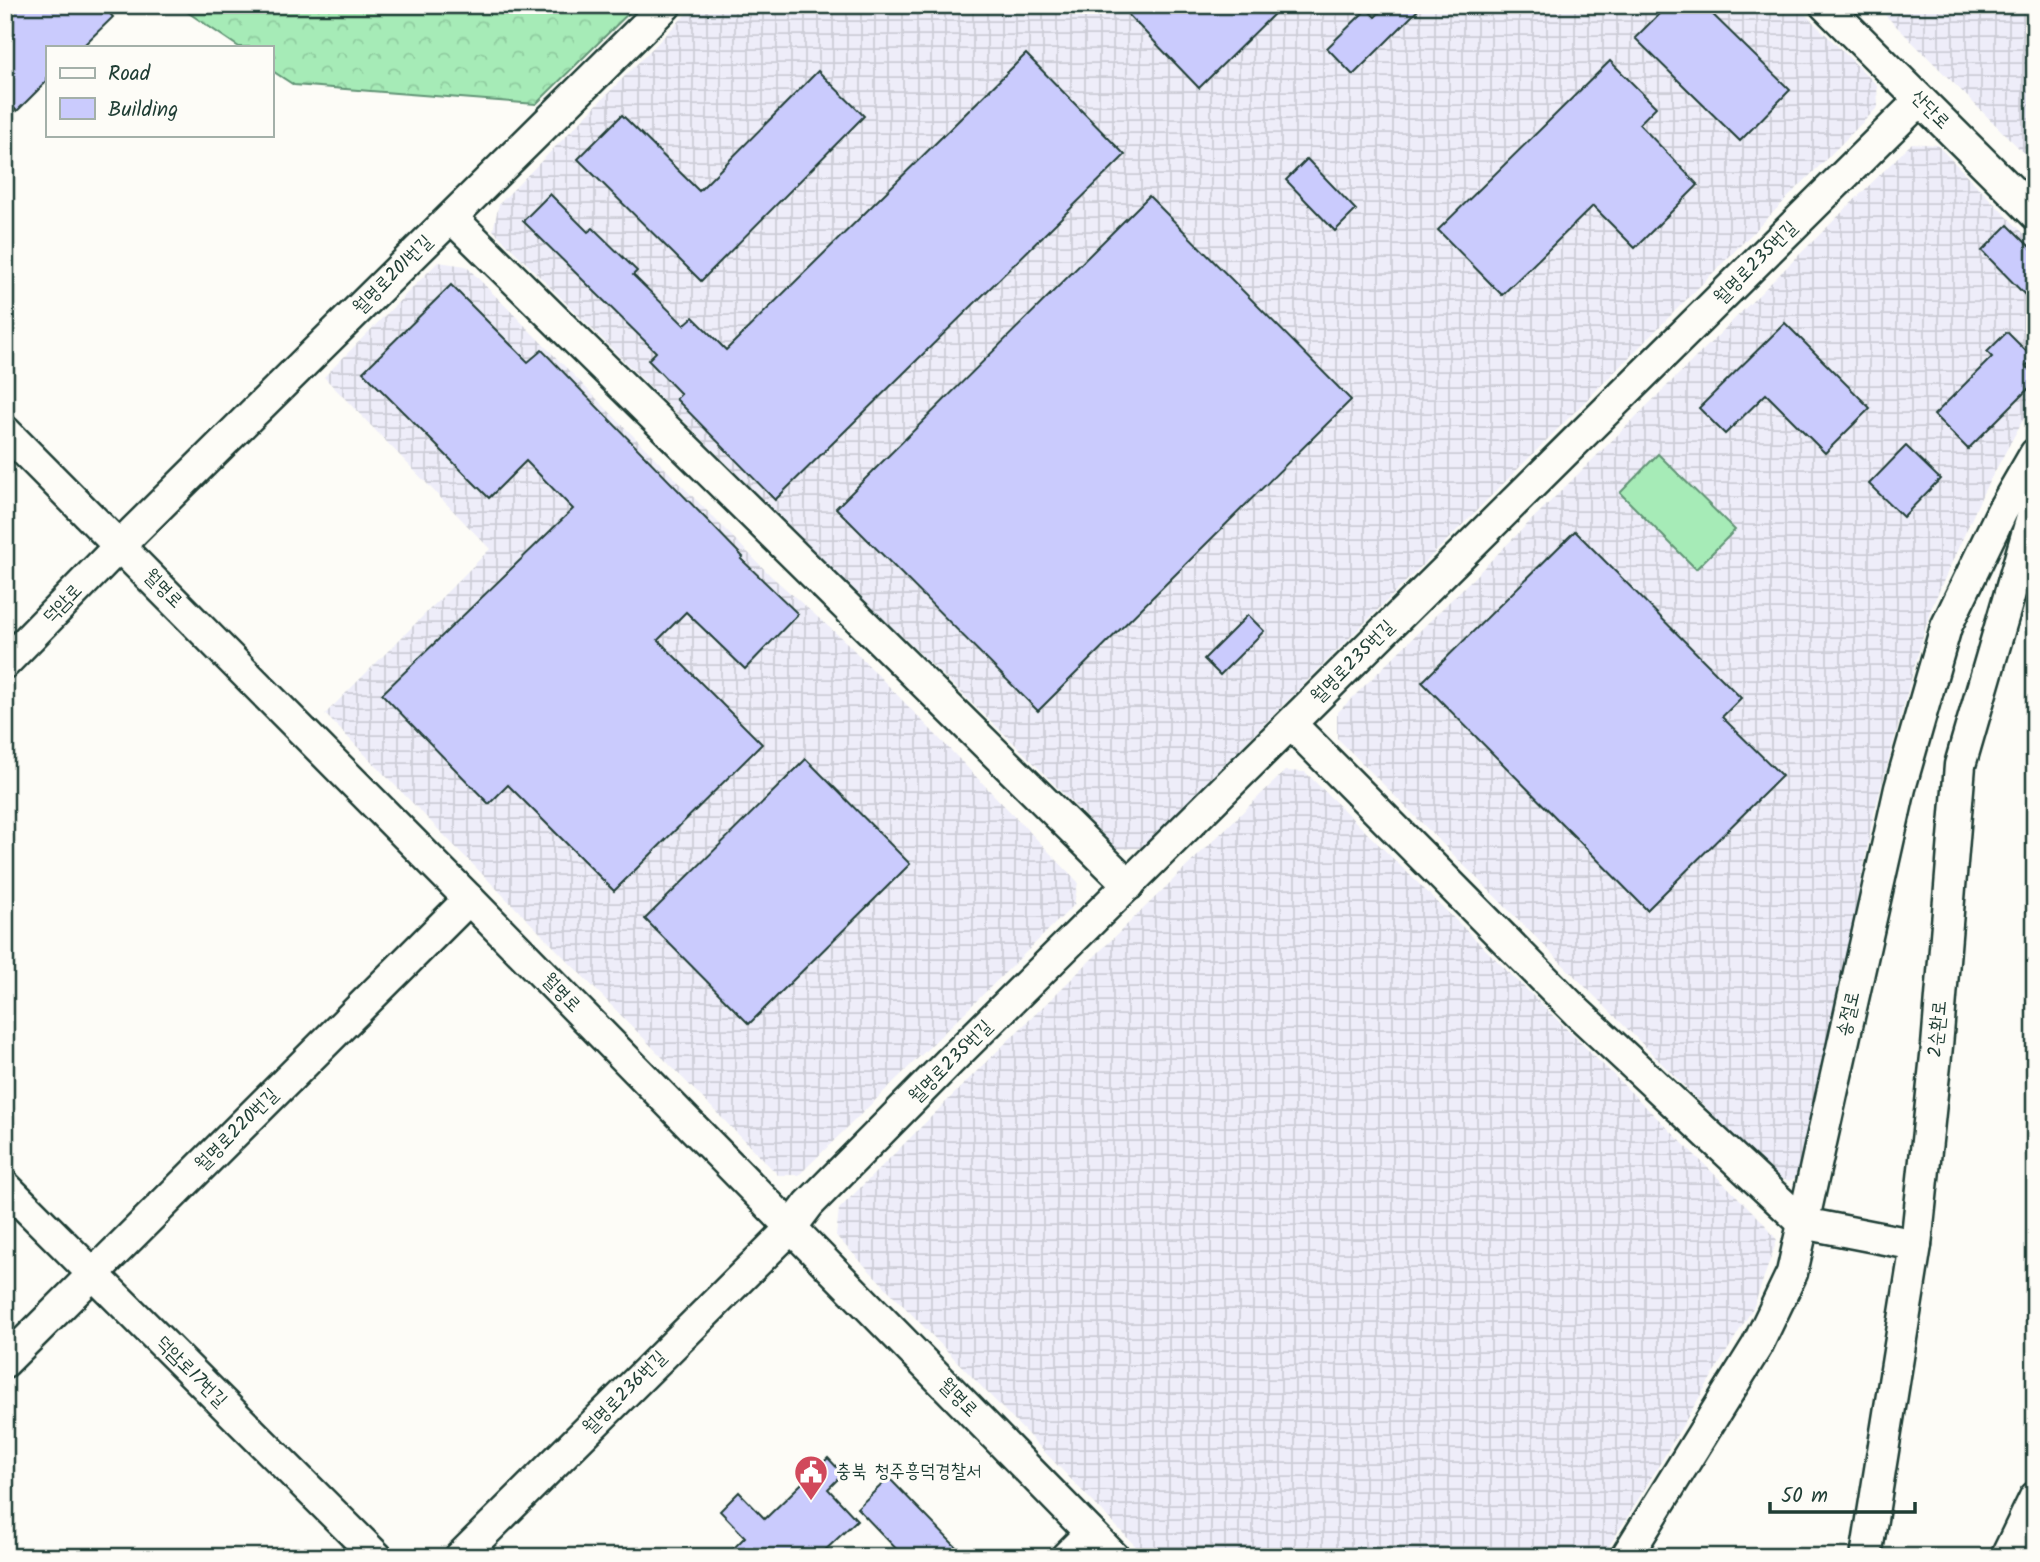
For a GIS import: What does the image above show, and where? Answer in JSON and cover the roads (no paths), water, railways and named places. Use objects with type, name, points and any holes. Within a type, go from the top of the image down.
[{"type":"street","name":"월명로201번길","points":[[120,545],[666,5]]},
{"type":"street","name":"산단로","points":[[1825,5],[2035,214]]},
{"type":"street","name":"월명로235번길","points":[[791,1228],[809,1204],[1920,100]]},
{"type":"street","points":[[452,218],[1129,885]]},
{"type":"street","name":"월명로","points":[[5,431],[470,899],[1114,1557]]},
{"type":"street","name":"송절로","points":[[1626,1557],[1758,1346],[1791,1273],[1900,788],[1946,627],[2002,511],[2035,454]]},
{"type":"street","name":"2순환로","points":[[1866,1557],[1916,1245],[1937,1046],[1959,765],[2035,507]]},
{"type":"street","name":"덕암로","points":[[5,663],[120,545]]},
{"type":"street","points":[[1291,724],[1577,1012],[1802,1223],[1916,1245]]},
{"type":"street","name":"월명로220번길","points":[[5,1362],[470,899]]},
{"type":"street","name":"덕암로17번길","points":[[5,1186],[377,1557]]},
{"type":"street","name":"월명로236번길","points":[[460,1557],[791,1228]]},
{"type":"street","points":[[2006,1557],[2035,1497]]},
{"type":"street","points":[[1066,1557],[1090,1533]]},
{"type":"place","name":"충북 청주흥덕경찰서","points":[[811,1502]]}]
